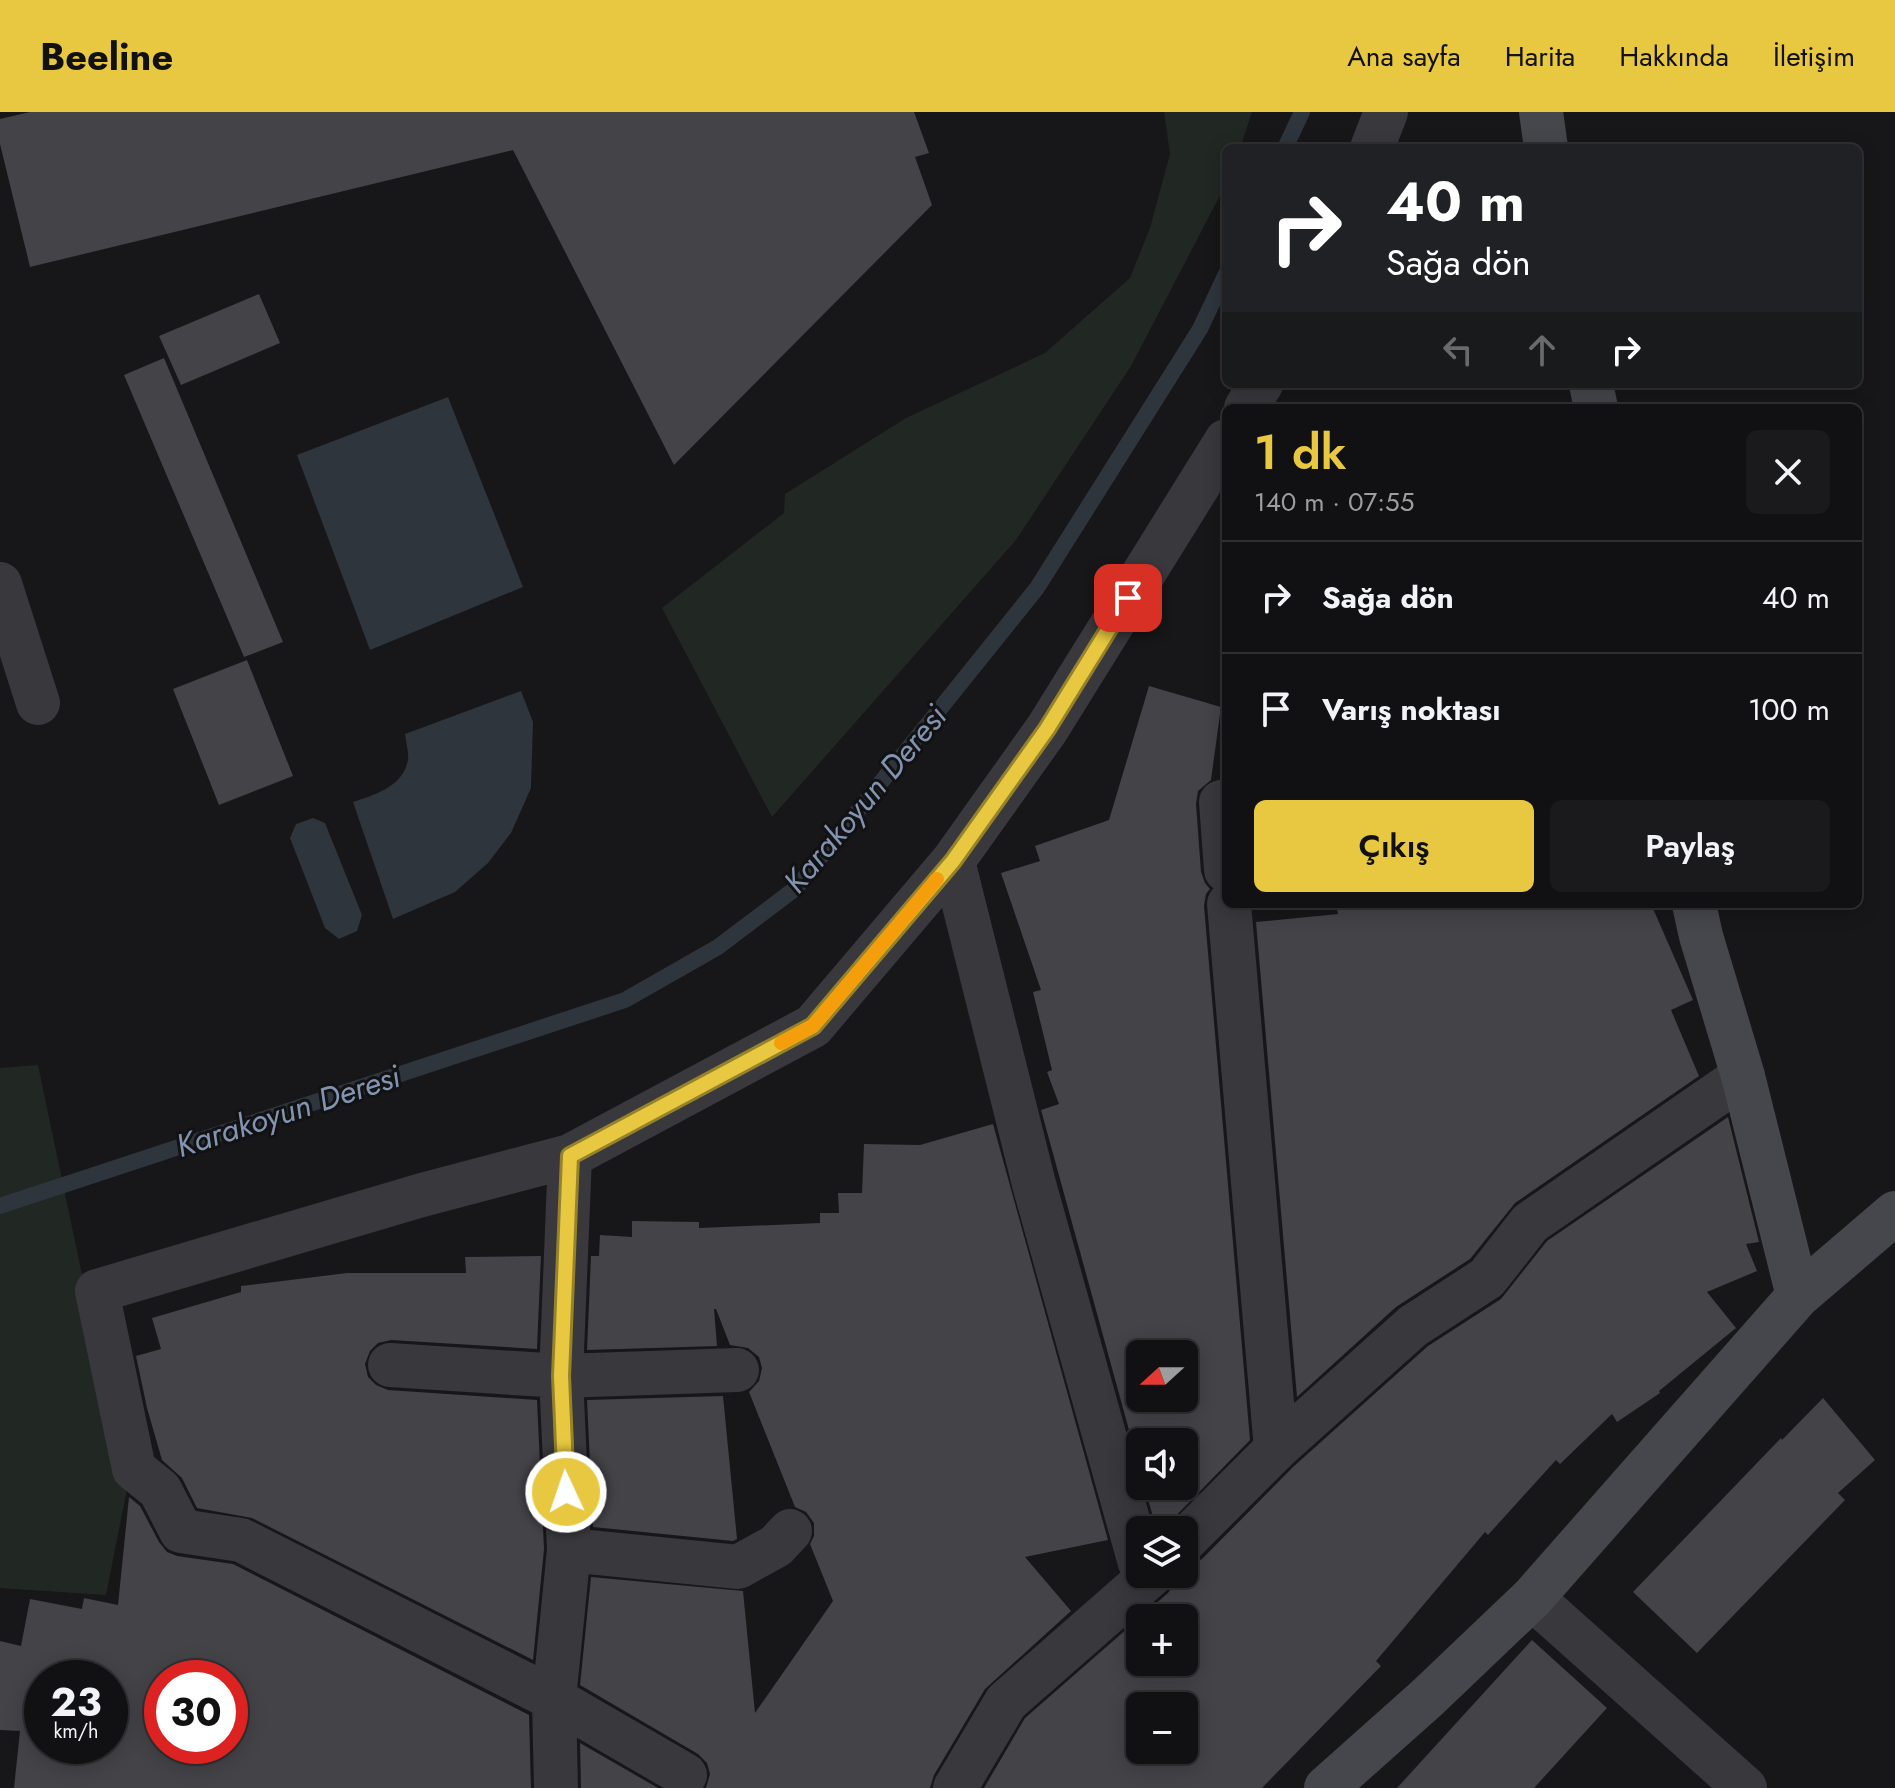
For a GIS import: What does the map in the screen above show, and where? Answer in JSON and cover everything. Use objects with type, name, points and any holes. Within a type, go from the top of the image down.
[{"type":"main road","points":[[1541,112],[1545,144]]},
{"type":"main road","points":[[1695,908],[1743,1076],[1798,1296]]},
{"type":"main road","points":[[1326,1788],[1532,1598],[1798,1296],[1895,1213]]},
{"type":"street","points":[[1374,144],[1386,112]]},
{"type":"street","points":[[685,1775],[554,1699],[241,1540],[181,1531],[160,1490],[134,1469],[97,1291],[422,1195],[570,1156],[813,1026],[953,861],[1047,729],[1222,447]]},
{"type":"street","points":[[0,584],[38,703]]},
{"type":"street","points":[[953,861],[1034,1184],[1129,1516]]},
{"type":"street","points":[[1229,908],[1276,1449]]},
{"type":"street","points":[[1198,1527],[1276,1449],[1413,1326],[1487,1278],[1530,1223],[1743,1076]]},
{"type":"street","points":[[556,1788],[554,1699],[569,1550],[561,1376],[570,1156]]},
{"type":"street","points":[[390,1365],[561,1376],[737,1370]]},
{"type":"street","points":[[569,1550],[738,1567],[776,1546],[790,1531]]},
{"type":"street","points":[[955,1788],[1006,1702],[1129,1588]]},
{"type":"street","points":[[1532,1598],[1745,1788]]},
{"type":"shaded area","points":[[1164,112],[1252,112],[1241,144],[1222,144],[1222,192],[1131,366],[1016,540],[772,817],[662,608],[784,513],[785,494],[906,418],[1045,353],[1130,278],[1150,228],[1170,154]]},
{"type":"shaded area","points":[[448,397],[523,587],[370,650],[297,455]]},
{"type":"shaded area","points":[[521,691],[533,722],[531,788],[511,833],[488,863],[455,892],[393,919],[353,802],[386,788],[400,777],[408,760],[405,734]]},
{"type":"shaded area","points":[[313,818],[325,823],[362,915],[357,931],[339,939],[325,928],[290,838],[296,824]]},
{"type":"shaded area","points":[[38,1065],[127,1489],[106,1595],[0,1588],[0,1068]]},
{"type":"building","points":[[30,112],[914,112],[929,153],[915,157],[932,205],[674,465],[513,150],[30,267],[0,144],[0,119]]},
{"type":"building","points":[[259,294],[280,343],[181,385],[159,336]]},
{"type":"building","points":[[164,358],[283,642],[244,657],[124,375]]},
{"type":"building","points":[[247,660],[293,776],[219,805],[173,689]]},
{"type":"building","points":[[1149,686],[1221,707],[1211,780],[1198,791],[1196,804],[1201,872],[1210,889],[1204,906],[1250,1440],[1198,1493],[1198,1428],[1128,1428],[1041,1110],[1059,1104],[1047,1072],[1052,1070],[1033,992],[1041,990],[1001,873],[1040,861],[1035,846],[1109,820]]},
{"type":"building","points":[[1337,908],[1653,908],[1693,1000],[1671,1010],[1699,1076],[1515,1203],[1470,1259],[1396,1307],[1297,1397],[1256,922],[1338,914]]},
{"type":"building","points":[[1728,1117],[1759,1242],[1746,1244],[1757,1271],[1707,1292],[1736,1328],[1660,1393],[1617,1422],[1612,1414],[1560,1464],[1556,1460],[1488,1535],[1485,1532],[1376,1661],[1381,1666],[1262,1788],[984,1788],[1025,1718],[1126,1630],[1126,1676],[1198,1676],[1198,1604],[1155,1604],[1172,1588],[1198,1588],[1198,1561],[1293,1467],[1428,1346],[1501,1299],[1547,1241]]},
{"type":"building","points":[[993,1124],[1108,1540],[1025,1557],[1071,1611],[985,1689],[934,1775],[930,1788],[706,1788],[710,1774],[707,1763],[698,1754],[580,1685],[591,1577],[743,1591],[755,1713],[833,1601],[810,1544],[814,1536],[814,1523],[806,1512],[795,1507],[749,1392],[759,1381],[762,1368],[759,1357],[748,1348],[730,1345],[716,1309],[717,1346],[587,1350],[591,1256],[599,1256],[600,1235],[632,1237],[632,1221],[699,1222],[699,1228],[820,1223],[820,1213],[839,1213],[838,1193],[862,1193],[864,1144],[920,1145]]},
{"type":"building","points":[[541,1256],[537,1349],[391,1340],[378,1343],[370,1351],[365,1364],[368,1377],[388,1390],[537,1400],[544,1549],[533,1660],[252,1518],[197,1508],[182,1478],[162,1460],[136,1356],[161,1349],[152,1318],[241,1292],[241,1286],[347,1273],[466,1273],[465,1257]]},
{"type":"building","points":[[723,1396],[737,1539],[593,1527],[587,1400]]},
{"type":"building","points":[[1823,1398],[1875,1460],[1838,1493],[1845,1500],[1697,1653],[1633,1592]]},
{"type":"building","points":[[129,1497],[140,1506],[167,1552],[233,1564],[529,1715],[531,1788],[14,1788],[20,1731],[0,1730],[0,1641],[21,1646],[30,1599],[82,1609],[84,1598],[118,1605]]},
{"type":"building","points":[[1148,1500],[1191,1500],[1176,1516],[1153,1516]]},
{"type":"building","points":[[1532,1640],[1607,1708],[1534,1788],[1397,1788]]},
{"type":"building","points":[[580,1743],[658,1788],[581,1788]]},
{"type":"waterway","name":"Karakoyun Deresi","points":[[1287,144],[1302,112]]},
{"type":"waterway","name":"Karakoyun Deresi","points":[[0,1206],[625,1000],[718,947],[796,888],[1037,588],[1200,329],[1222,282]]},
{"type":"slow traffic","points":[[781,1043],[813,1026],[937,879]]},
{"type":"route","points":[[566,1492],[561,1376],[570,1156],[813,1026],[953,861],[1047,729],[1128,598]]}]
